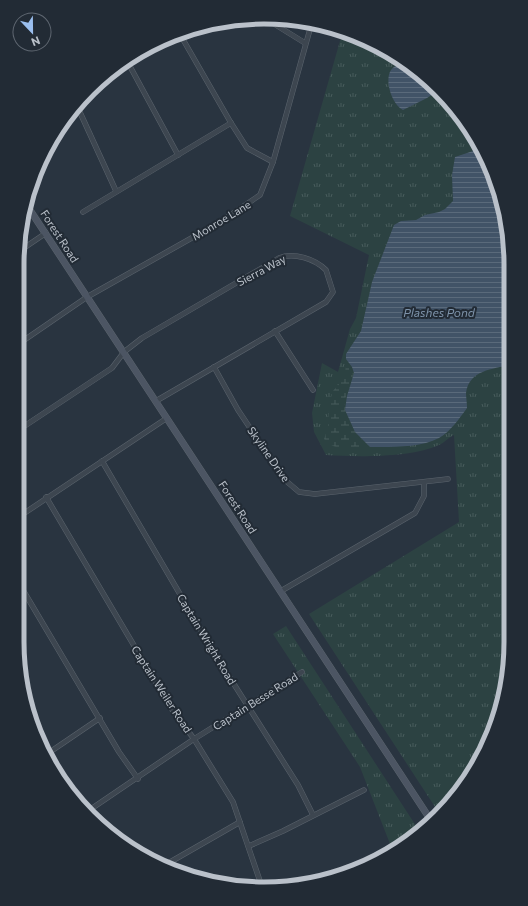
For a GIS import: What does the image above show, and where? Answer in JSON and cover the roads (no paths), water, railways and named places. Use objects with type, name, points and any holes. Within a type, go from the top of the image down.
[{"type":"main road","name":"Forest Road","points":[[30,210],[428,817]]},
{"type":"street","points":[[275,25],[305,43]]},
{"type":"street","name":"Monroe Lane","points":[[24,340],[87,297],[161,256],[254,200],[263,189],[273,162],[310,29]]},
{"type":"street","points":[[182,39],[230,123],[247,148],[273,162]]},
{"type":"street","points":[[129,65],[178,155]]},
{"type":"street","points":[[80,111],[116,191]]},
{"type":"street","points":[[83,212],[230,123]]},
{"type":"street","points":[[25,247],[46,233]]},
{"type":"street","name":"Sierra Way","points":[[124,352],[142,338],[279,258],[292,255],[310,261],[323,267],[329,276],[332,287],[331,296],[319,306],[156,401]]},
{"type":"street","points":[[275,331],[313,390]]},
{"type":"street","points":[[24,426],[112,368],[124,352]]},
{"type":"street","name":"Skyline Drive","points":[[214,367],[238,410],[281,474],[293,488],[299,492],[316,494],[424,483],[448,479]]},
{"type":"street","points":[[24,513],[167,418]]},
{"type":"street","name":"Captain Wright Road","points":[[102,461],[247,705],[298,785],[313,815]]},
{"type":"street","points":[[281,591],[415,513],[424,496],[424,483]]},
{"type":"street","name":"Captain Weiler Road","points":[[46,497],[171,708],[194,739],[233,802],[260,882]]},
{"type":"street","points":[[24,592],[119,752],[138,778]]},
{"type":"street","name":"Captain Besse Road","points":[[91,809],[194,739],[302,672]]},
{"type":"street","points":[[51,752],[100,718]]},
{"type":"street","points":[[249,846],[364,790]]},
{"type":"street","points":[[169,863],[240,822]]},
{"type":"water","points":[[398,65],[434,94],[403,110],[396,103],[390,92],[388,80],[389,74]]},
{"type":"water","name":"Plashes Pond","points":[[475,149],[486,172],[496,202],[502,233],[504,264],[504,366],[483,372],[472,379],[468,385],[466,393],[467,408],[451,428],[439,438],[423,444],[396,447],[370,447],[355,432],[345,410],[347,396],[354,373],[352,367],[346,359],[346,354],[361,331],[372,282],[394,225],[401,221],[416,220],[425,215],[445,209],[453,201],[452,175],[455,157]]}]
